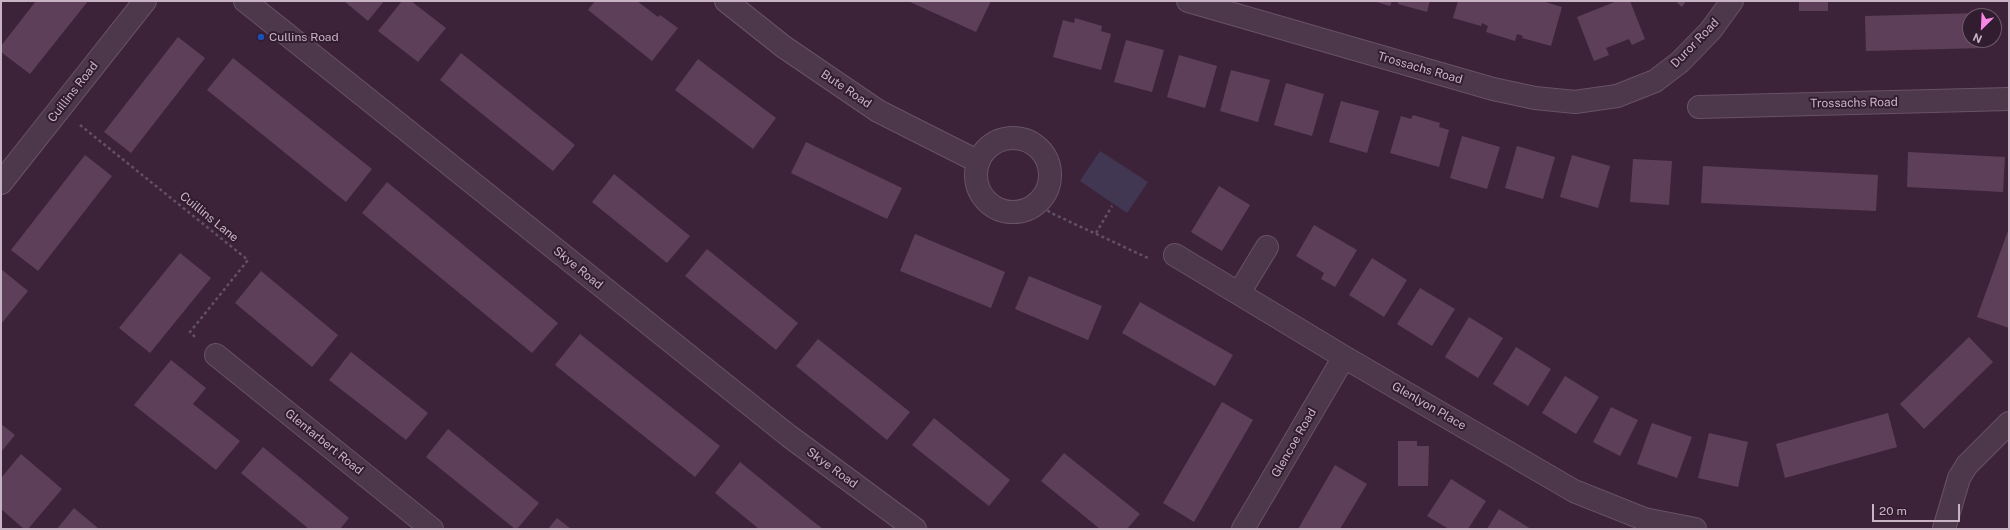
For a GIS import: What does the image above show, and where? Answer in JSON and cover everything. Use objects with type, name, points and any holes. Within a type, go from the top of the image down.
[{"type":"street","name":"Cuillins Road","points":[[5,171],[60,108],[146,1]]},
{"type":"street","name":"Skye Road","points":[[245,1],[789,436],[915,529]]},
{"type":"street","name":"Bute Road","points":[[726,1],[784,47],[878,111],[977,161]]},
{"type":"street","name":"Trossachs Road","points":[[1188,1],[1493,89],[1535,98],[1575,102],[1617,96],[1654,81]]},
{"type":"street","name":"Duror Road","points":[[1654,81],[1680,62],[1711,30],[1732,1]]},
{"type":"street","name":"Trossachs Road","points":[[1699,107],[2009,99]]},
{"type":"street","points":[[1019,138],[1034,144],[1046,157],[1051,173],[1048,190],[1038,203],[1023,212],[1006,213],[991,206],[979,194],[974,178],[977,161],[987,147],[1002,139],[1019,138]]},
{"type":"street","points":[[1239,293],[1267,247]]},
{"type":"street","name":"Glenlyon Place","points":[[1175,254],[1344,357],[1574,491],[1644,519],[1694,529]]},
{"type":"street","name":"Glentarbert Road","points":[[216,355],[432,529]]},
{"type":"street","name":"Glencoe Road","points":[[1243,529],[1344,357]]},
{"type":"street","points":[[1944,529],[1959,478],[1967,465],[2009,423]]},
{"type":"path","name":"Cuillins Lane","points":[[60,108],[248,260],[190,332],[216,355]]},
{"type":"path","points":[[1038,203],[1050,213],[1096,233],[1160,264],[1175,254]]},
{"type":"path","points":[[1096,233],[1112,206]]},
{"type":"shaded area","points":[[1100,151],[1148,182],[1127,213],[1080,181]]},
{"type":"building","points":[[36,1],[88,1],[30,74],[1,52],[1,46]]},
{"type":"building","points":[[344,1],[384,1],[368,21]]},
{"type":"building","points":[[402,1],[411,1],[446,28],[418,62],[378,31]]},
{"type":"building","points":[[595,1],[637,1],[658,17],[660,15],[678,28],[652,61],[588,10]]},
{"type":"building","points":[[908,1],[991,1],[976,32]]},
{"type":"building","points":[[1373,1],[1392,1],[1390,6]]},
{"type":"building","points":[[1398,1],[1430,1],[1427,12],[1398,4]]},
{"type":"building","points":[[1458,1],[1542,1],[1562,7],[1551,46],[1522,38],[1523,36],[1517,34],[1515,41],[1486,32],[1488,26],[1482,23],[1481,26],[1453,18]]},
{"type":"building","points":[[1617,1],[1630,1],[1645,39],[1632,45],[1629,39],[1606,48],[1609,55],[1594,61],[1577,17]]},
{"type":"building","points":[[1675,1],[1686,1],[1682,7]]},
{"type":"building","points":[[1799,1],[1828,1],[1828,11],[1799,11]]},
{"type":"building","points":[[1962,13],[1962,48],[1983,48],[1866,51],[1865,16]]},
{"type":"building","points":[[1075,18],[1102,26],[1101,31],[1111,34],[1101,70],[1053,57],[1063,20],[1074,23]]},
{"type":"building","points":[[178,37],[205,58],[131,153],[104,132]]},
{"type":"building","points":[[1126,40],[1164,50],[1152,92],[1114,82]]},
{"type":"building","points":[[461,53],[575,145],[553,171],[440,80]]},
{"type":"building","points":[[1179,55],[1217,66],[1205,108],[1167,97]]},
{"type":"building","points":[[233,58],[372,169],[346,202],[207,90]]},
{"type":"building","points":[[698,59],[776,118],[753,149],[675,90]]},
{"type":"building","points":[[1231,70],[1270,80],[1258,122],[1220,111]]},
{"type":"building","points":[[1286,83],[1324,94],[1312,136],[1274,125]]},
{"type":"building","points":[[1341,101],[1379,111],[1367,153],[1329,142]]},
{"type":"building","points":[[1413,115],[1440,123],[1439,127],[1449,130],[1439,167],[1390,153],[1401,116],[1411,119]]},
{"type":"building","points":[[1462,136],[1500,147],[1487,189],[1450,178]]},
{"type":"building","points":[[806,142],[902,188],[887,219],[791,173]]},
{"type":"building","points":[[1517,146],[1555,157],[1543,199],[1505,188]]},
{"type":"building","points":[[1908,152],[2005,157],[2003,192],[1907,187]]},
{"type":"building","points":[[85,155],[112,176],[38,271],[11,250]]},
{"type":"building","points":[[1572,155],[1610,166],[1598,208],[1560,197]]},
{"type":"building","points":[[1633,159],[1672,161],[1669,205],[1630,202]]},
{"type":"building","points":[[1703,166],[1878,175],[1876,211],[1701,203]]},
{"type":"building","points":[[614,174],[690,236],[667,263],[592,202]]},
{"type":"building","points":[[387,182],[558,323],[532,353],[362,213]]},
{"type":"building","points":[[1219,186],[1250,205],[1222,251],[1191,232]]},
{"type":"building","points":[[1314,225],[1357,250],[1335,287],[1321,279],[1324,273],[1296,256]]},
{"type":"building","points":[[2009,228],[2009,328],[1977,317]]},
{"type":"building","points":[[915,234],[1005,272],[991,308],[900,271]]},
{"type":"building","points":[[707,249],[798,323],[776,350],[685,276]]},
{"type":"building","points":[[180,253],[211,278],[150,353],[119,328]]},
{"type":"building","points":[[1372,258],[1407,280],[1384,317],[1349,295]]},
{"type":"building","points":[[1,269],[28,291],[1,324]]},
{"type":"building","points":[[261,271],[338,335],[312,367],[235,303]]},
{"type":"building","points":[[1029,276],[1102,306],[1088,340],[1015,309]]},
{"type":"building","points":[[1420,288],[1455,309],[1432,346],[1397,324]]},
{"type":"building","points":[[1140,302],[1233,355],[1215,386],[1122,333]]},
{"type":"building","points":[[1469,317],[1503,338],[1478,378],[1445,357]]},
{"type":"building","points":[[580,334],[720,446],[695,477],[555,365]]},
{"type":"building","points":[[1969,337],[1993,362],[1924,429],[1900,404]]},
{"type":"building","points":[[818,339],[910,412],[887,440],[796,366]]},
{"type":"building","points":[[1516,347],[1551,369],[1528,406],[1493,384]]},
{"type":"building","points":[[351,352],[428,413],[406,440],[329,380]]},
{"type":"building","points":[[171,360],[206,388],[193,404],[240,441],[216,470],[134,405]]},
{"type":"building","points":[[1565,376],[1599,397],[1576,434],[1542,413]]},
{"type":"building","points":[[1222,402],[1253,420],[1194,522],[1163,503]]},
{"type":"building","points":[[1611,407],[1638,420],[1620,456],[1593,442]]},
{"type":"building","points":[[1888,413],[1897,447],[1785,478],[1776,444]]},
{"type":"building","points":[[934,418],[1010,480],[989,506],[912,445]]},
{"type":"building","points":[[1652,423],[1692,437],[1677,478],[1637,464]]},
{"type":"building","points":[[1,424],[15,435],[1,452]]},
{"type":"building","points":[[448,429],[539,503],[517,529],[515,529],[426,457]]},
{"type":"building","points":[[1709,433],[1748,442],[1738,487],[1698,478]]},
{"type":"building","points":[[1398,441],[1417,441],[1417,446],[1429,446],[1428,486],[1398,486]]},
{"type":"building","points":[[263,447],[349,518],[340,529],[309,529],[241,473]]},
{"type":"building","points":[[1064,453],[1140,514],[1127,529],[1100,529],[1041,481]]},
{"type":"building","points":[[21,454],[62,489],[28,529],[24,529],[1,509],[1,478]]},
{"type":"building","points":[[740,462],[823,529],[759,529],[715,493]]},
{"type":"building","points":[[1335,465],[1367,484],[1340,529],[1298,529]]},
{"type":"building","points":[[1451,479],[1486,501],[1468,529],[1449,529],[1427,516]]},
{"type":"building","points":[[74,508],[99,529],[57,529]]},
{"type":"building","points":[[1499,509],[1531,529],[1487,529]]},
{"type":"building","points":[[557,518],[571,529],[548,529]]},
{"type":"place","name":"Cullins Road","points":[[261,37]]}]
